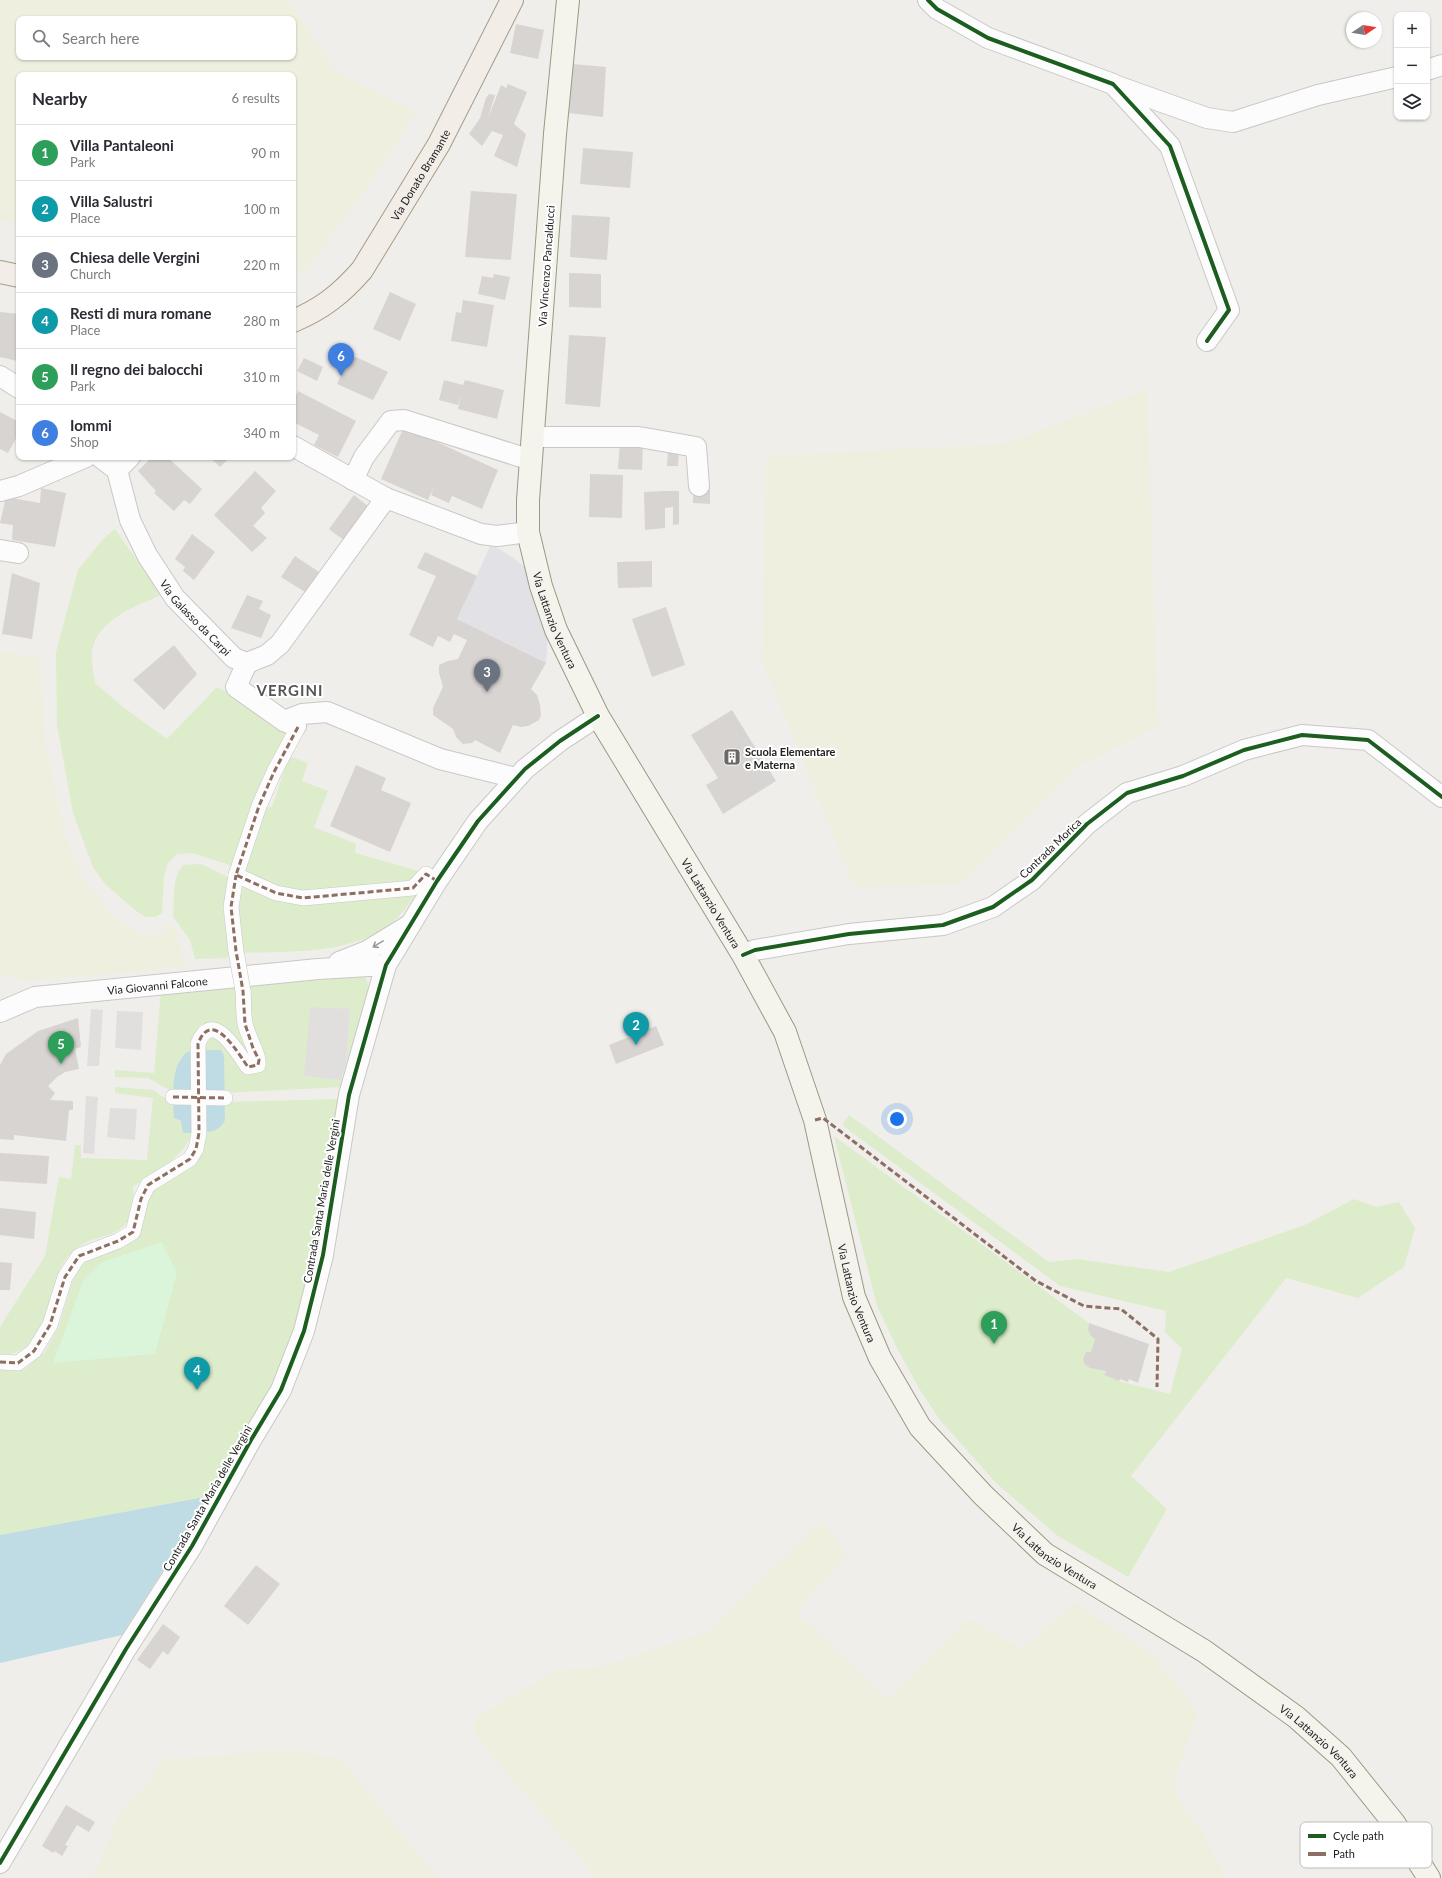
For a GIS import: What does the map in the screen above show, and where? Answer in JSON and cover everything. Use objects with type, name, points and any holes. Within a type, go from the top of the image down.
[{"type":"main road","name":"Via Donato Bramante","points":[[296,320],[315,312],[347,287],[362,270],[439,144],[512,0]]},
{"type":"main road","name":"Via Vincenzo Pancalducci","points":[[528,532],[528,500],[555,134],[568,0]]},
{"type":"main road","points":[[0,272],[16,275]]},
{"type":"main road","name":"Via Lattanzio Ventura","points":[[528,532],[541,586],[556,630],[598,716],[743,956],[785,1032],[815,1120],[854,1297],[880,1358],[920,1426],[983,1495],[1045,1554],[1204,1651],[1308,1727],[1340,1757],[1392,1822]]},
{"type":"main road","name":"Via Lattanzio Ventura","points":[[1422,1868],[1429,1878]]},
{"type":"street","points":[[928,0],[937,10],[988,38],[1207,118],[1233,122],[1318,95],[1394,78]]},
{"type":"street","points":[[1430,69],[1442,65]]},
{"type":"street","points":[[1113,84],[1170,146],[1229,310],[1207,341]]},
{"type":"street","points":[[0,376],[16,386]]},
{"type":"street","points":[[353,480],[364,457],[391,421],[404,420],[531,460]]},
{"type":"street","points":[[533,436],[639,437],[696,446],[699,486]]},
{"type":"street","points":[[296,448],[386,498],[480,534],[497,536],[528,532]]},
{"type":"street","points":[[0,491],[19,486],[79,460]]},
{"type":"street","points":[[110,460],[124,464]]},
{"type":"street","name":"Via Galasso da Carpi","points":[[124,464],[130,520],[147,555],[175,598],[234,658],[247,663]]},
{"type":"street","points":[[291,724],[236,687],[247,663],[267,655],[280,644],[386,498]]},
{"type":"street","points":[[0,1362],[18,1363],[34,1351],[50,1325],[65,1277],[79,1256],[118,1241],[133,1232],[141,1199],[148,1185],[190,1159],[196,1149],[199,1133],[198,1044],[205,1033],[211,1030],[218,1031],[228,1039],[248,1067],[258,1065],[259,1060],[253,1048],[245,1024],[243,991],[236,951],[231,907],[236,875],[259,806],[274,772],[291,724],[302,714],[327,712],[440,759],[516,778]]},
{"type":"street","name":"Contrada Santa Maria delle Vergini","points":[[0,1864],[126,1649],[192,1546],[251,1440],[281,1390],[306,1323],[323,1255],[349,1095],[386,965],[437,881],[478,821],[516,778],[560,741],[598,716]]},
{"type":"street","name":"Contrada Morica","points":[[743,956],[755,950],[849,934],[942,925],[993,907],[1032,880],[1087,824],[1127,793],[1183,776],[1244,750],[1302,735],[1368,740],[1442,797]]},
{"type":"street","points":[[236,875],[276,893],[303,898],[413,888],[426,874],[437,881]]},
{"type":"street","name":"Via Giovanni Falcone","points":[[318,969],[344,961],[367,951],[411,923]]},
{"type":"street","name":"Via Giovanni Falcone","points":[[0,1012],[35,997],[318,969],[386,965]]},
{"type":"street","points":[[173,1097],[225,1098]]},
{"type":"green space","points":[[0,0],[287,0],[295,9],[336,72],[416,112],[374,177],[309,268],[296,273],[296,72],[16,72],[16,223],[0,220]]},
{"type":"green space","points":[[1147,389],[1158,726],[1076,768],[960,885],[854,887],[762,661],[766,456],[1005,444]]},
{"type":"green space","points":[[115,529],[161,595],[119,616],[101,631],[95,641],[92,652],[95,683],[123,707],[167,739],[217,687],[289,726],[254,802],[233,866],[192,853],[177,854],[168,863],[164,876],[162,913],[155,917],[146,917],[136,911],[105,884],[93,867],[73,813],[57,725],[56,652],[78,570],[102,540]]},
{"type":"green space","points":[[0,651],[40,658],[45,740],[65,835],[81,877],[118,921],[142,935],[162,935],[168,921],[176,930],[185,967],[27,981],[6,976],[0,970]]},
{"type":"green space","points":[[289,756],[308,763],[302,781],[328,791],[314,827],[356,844],[355,853],[422,872],[413,880],[306,892],[276,888],[243,872],[263,808],[272,807]]},
{"type":"green space","points":[[201,864],[230,878],[223,910],[229,948],[228,958],[195,959],[190,940],[173,917],[174,890],[179,871],[183,865]]},
{"type":"green space","points":[[240,878],[273,897],[417,893],[398,917],[382,930],[364,939],[324,949],[240,953],[234,908]]},
{"type":"green space","points":[[362,973],[367,981],[367,998],[350,1063],[346,1064],[350,1010],[304,1076],[341,1080],[342,1087],[224,1093],[224,1056],[204,1050],[208,1035],[214,1034],[254,1072],[247,981]]},
{"type":"green space","points":[[237,983],[255,1061],[210,1024],[202,1024],[194,1036],[193,1050],[179,1060],[173,1092],[148,1078],[115,1077],[115,1070],[154,1073],[161,990]]},
{"type":"green space","points":[[115,1087],[154,1090],[161,1096],[173,1100],[177,1119],[195,1133],[174,1159],[133,1187],[134,1206],[124,1225],[112,1234],[81,1245],[66,1259],[59,1270],[48,1310],[43,1322],[38,1333],[31,1342],[22,1349],[12,1353],[0,1354],[0,1327],[45,1256],[59,1177],[71,1179],[75,1145],[81,1145],[81,1158],[147,1160],[153,1098],[115,1093]]},
{"type":"green space","points":[[340,1099],[309,1288],[283,1369],[210,1496],[0,1535],[0,1368],[24,1370],[45,1352],[59,1326],[73,1280],[81,1266],[92,1257],[118,1249],[129,1241],[149,1195],[205,1133],[221,1126],[225,1115],[225,1102]]},
{"type":"green space","points":[[849,1115],[1049,1262],[1077,1259],[1169,1272],[1305,1225],[1354,1199],[1376,1207],[1399,1202],[1415,1228],[1404,1267],[1358,1298],[1286,1278],[1131,1476],[1167,1509],[1128,1577],[1058,1536],[996,1483],[940,1420],[920,1390],[899,1352],[877,1306],[834,1136],[1089,1323],[1089,1332],[1095,1339],[1091,1352],[1086,1352],[1083,1359],[1085,1365],[1090,1368],[1106,1371],[1104,1375],[1119,1381],[1170,1394],[1182,1349],[1165,1332],[1166,1311],[1060,1286],[842,1125]]},
{"type":"green space","points":[[162,1242],[177,1273],[155,1354],[53,1363],[83,1281],[102,1262]]},
{"type":"green space","points":[[823,1521],[847,1555],[796,1612],[888,1700],[968,1618],[1022,1649],[1075,1602],[1154,1655],[1198,1712],[1173,1785],[1186,1813],[1201,1829],[1225,1878],[597,1878],[475,1736],[474,1719],[555,1670],[601,1667],[707,1632]]},
{"type":"green space","points":[[256,1751],[304,1752],[341,1759],[438,1878],[93,1878],[121,1809],[150,1780],[161,1759],[224,1756]]},
{"type":"shaded area","points":[[491,544],[512,557],[527,569],[548,633],[546,663],[457,619]]},
{"type":"shaded area","points":[[310,1007],[350,1009],[346,1064],[341,1080],[304,1076]]},
{"type":"shaded area","points":[[91,1009],[103,1010],[99,1066],[87,1066]]},
{"type":"shaded area","points":[[117,1011],[143,1012],[141,1050],[115,1048]]},
{"type":"shaded area","points":[[86,1096],[98,1097],[94,1154],[83,1153]]},
{"type":"shaded area","points":[[110,1108],[137,1109],[135,1140],[107,1137]]},
{"type":"water","points":[[193,1050],[221,1050],[224,1056],[225,1120],[222,1125],[212,1131],[201,1133],[183,1133],[181,1121],[174,1118],[174,1079],[180,1060],[185,1054]]},
{"type":"water","points":[[210,1496],[122,1635],[0,1663],[0,1535]]},
{"type":"building","points":[[516,24],[544,30],[538,59],[510,53]]},
{"type":"building","points":[[572,64],[606,67],[603,117],[569,113]]},
{"type":"building","points":[[508,84],[527,92],[514,124],[526,134],[517,167],[494,156],[503,135],[492,131],[482,146],[469,134],[480,118],[486,98],[489,94],[495,95],[488,118],[501,85],[506,88]]},
{"type":"building","points":[[583,148],[633,152],[630,188],[580,184]]},
{"type":"building","points":[[471,191],[517,194],[511,260],[465,257]]},
{"type":"building","points":[[572,215],[610,217],[607,260],[570,257]]},
{"type":"building","points":[[569,273],[601,274],[601,308],[569,307]]},
{"type":"building","points":[[494,274],[510,277],[505,300],[478,294],[482,276],[493,278]]},
{"type":"building","points":[[390,292],[416,304],[400,341],[373,329]]},
{"type":"building","points":[[463,300],[494,305],[487,347],[451,341],[456,312],[461,313]]},
{"type":"building","points":[[0,312],[16,314],[16,361],[0,357]]},
{"type":"building","points":[[569,335],[606,337],[600,407],[565,404]]},
{"type":"building","points":[[356,357],[388,372],[373,400],[337,384],[347,363]]},
{"type":"building","points":[[304,358],[323,367],[317,381],[297,371]]},
{"type":"building","points":[[444,380],[463,385],[465,380],[504,390],[497,419],[458,409],[461,393],[458,405],[439,400]]},
{"type":"building","points":[[298,391],[356,421],[338,457],[314,445],[319,435],[296,424],[296,395]]},
{"type":"building","points":[[0,412],[16,420],[16,438],[8,453],[0,449]]},
{"type":"building","points":[[404,427],[498,470],[482,509],[452,496],[454,491],[449,503],[431,495],[435,484],[428,500],[381,479]]},
{"type":"building","points":[[620,443],[643,443],[642,470],[618,469]]},
{"type":"building","points":[[668,451],[679,451],[678,466],[667,466]]},
{"type":"building","points":[[149,460],[170,460],[202,489],[190,504],[184,500],[174,511],[154,493],[156,491],[138,471]]},
{"type":"building","points":[[212,460],[227,460],[220,467]]},
{"type":"building","points":[[255,471],[276,491],[261,508],[265,513],[253,526],[267,538],[252,552],[214,515]]},
{"type":"building","points":[[590,474],[623,475],[622,518],[589,517]]},
{"type":"building","points":[[41,488],[66,493],[55,547],[12,540],[13,525],[0,523],[6,497],[40,503]]},
{"type":"building","points":[[693,490],[710,490],[710,504],[693,503]]},
{"type":"building","points":[[679,491],[679,524],[673,525],[673,507],[665,508],[665,528],[645,530],[644,492]]},
{"type":"building","points":[[354,495],[369,507],[345,541],[329,529]]},
{"type":"building","points":[[192,534],[215,552],[194,580],[183,571],[185,567],[175,559]]},
{"type":"building","points":[[425,552],[477,576],[457,619],[546,663],[531,689],[537,695],[540,705],[541,715],[539,720],[528,726],[521,727],[513,725],[500,753],[475,740],[472,743],[463,744],[456,737],[453,729],[433,715],[433,708],[443,687],[439,673],[439,665],[458,659],[467,640],[454,634],[450,642],[438,636],[433,647],[409,635],[436,576],[417,568]]},
{"type":"building","points":[[295,556],[319,572],[305,592],[281,577]]},
{"type":"building","points":[[652,561],[652,587],[618,588],[617,562]]},
{"type":"building","points":[[12,573],[40,583],[32,639],[2,634]]},
{"type":"building","points":[[247,595],[263,601],[259,609],[271,615],[261,638],[231,628]]},
{"type":"building","points":[[666,607],[685,665],[652,677],[632,619]]},
{"type":"building","points":[[174,645],[197,674],[164,710],[133,680]]},
{"type":"building","name":"Scuola Elementare e Materna","points":[[732,710],[776,781],[723,814],[706,785],[718,778],[691,735]]},
{"type":"building","points":[[356,765],[386,778],[381,790],[411,803],[390,852],[330,826]]},
{"type":"building","points":[[78,1018],[81,1047],[75,1049],[79,1069],[65,1072],[57,1077],[48,1086],[55,1093],[50,1100],[73,1101],[73,1110],[69,1110],[66,1141],[14,1135],[14,1140],[0,1139],[0,1065],[6,1054],[38,1031]]},
{"type":"building","points":[[656,1026],[664,1045],[616,1064],[609,1045]]},
{"type":"building","points":[[0,1153],[49,1156],[47,1184],[0,1181]]},
{"type":"building","points":[[0,1208],[36,1212],[34,1239],[0,1235]]},
{"type":"building","points":[[0,1262],[12,1263],[10,1290],[0,1290]]},
{"type":"building","points":[[1089,1323],[1149,1344],[1138,1383],[1129,1379],[1128,1382],[1120,1379],[1119,1381],[1104,1375],[1106,1371],[1090,1368],[1085,1365],[1083,1359],[1086,1352],[1091,1352],[1095,1339],[1091,1336],[1088,1330]]},
{"type":"building","points":[[256,1565],[280,1584],[248,1625],[224,1606]]},
{"type":"building","points":[[163,1624],[180,1637],[168,1655],[163,1651],[150,1669],[137,1660]]},
{"type":"building","points":[[66,1805],[95,1822],[89,1832],[77,1825],[65,1845],[68,1846],[62,1856],[55,1851],[53,1853],[42,1846]]},
{"type":"marked path","points":[[298,727],[274,772],[259,806],[236,875],[276,893],[303,898],[413,888],[426,874],[437,881]]},
{"type":"marked path","points":[[0,1362],[18,1363],[34,1351],[50,1325],[65,1277],[79,1256],[118,1241],[133,1232],[141,1199],[148,1185],[190,1159],[196,1149],[199,1133],[198,1044],[204,1034],[210,1030],[218,1031],[232,1044],[248,1067],[258,1065],[259,1060],[253,1048],[245,1024],[243,991],[236,951],[231,907],[236,875]]},
{"type":"marked path","points":[[173,1097],[225,1098]]},
{"type":"marked path","points":[[815,1120],[823,1118],[1036,1281],[1084,1306],[1121,1309],[1158,1339],[1157,1387]]},
{"type":"cycle path","points":[[928,0],[937,9],[988,38],[1113,84],[1170,146],[1229,310],[1207,341]]},
{"type":"cycle path","points":[[0,1863],[126,1649],[192,1546],[251,1440],[281,1390],[304,1331],[323,1255],[349,1095],[386,965],[437,881],[478,821],[525,769],[560,741],[598,716]]},
{"type":"cycle path","points":[[743,955],[755,950],[849,934],[943,925],[993,907],[1032,880],[1087,824],[1127,793],[1183,776],[1244,750],[1302,735],[1368,740],[1442,797]]},
{"type":"place","name":"Iommi","points":[[341,376]]},
{"type":"place","name":"Chiesa delle Vergini","points":[[487,692]]},
{"type":"place","name":"Scuola Elementare e Materna","points":[[732,757]]},
{"type":"place","name":"Villa Salustri","points":[[636,1045]]},
{"type":"place","name":"Il regno dei balocchi","points":[[61,1064]]},
{"type":"place","name":"Villa Pantaleoni","points":[[994,1344]]},
{"type":"place","name":"Resti di mura romane","points":[[197,1390]]},
{"type":"district","name":"VERGINI","points":[[290,690]]}]
